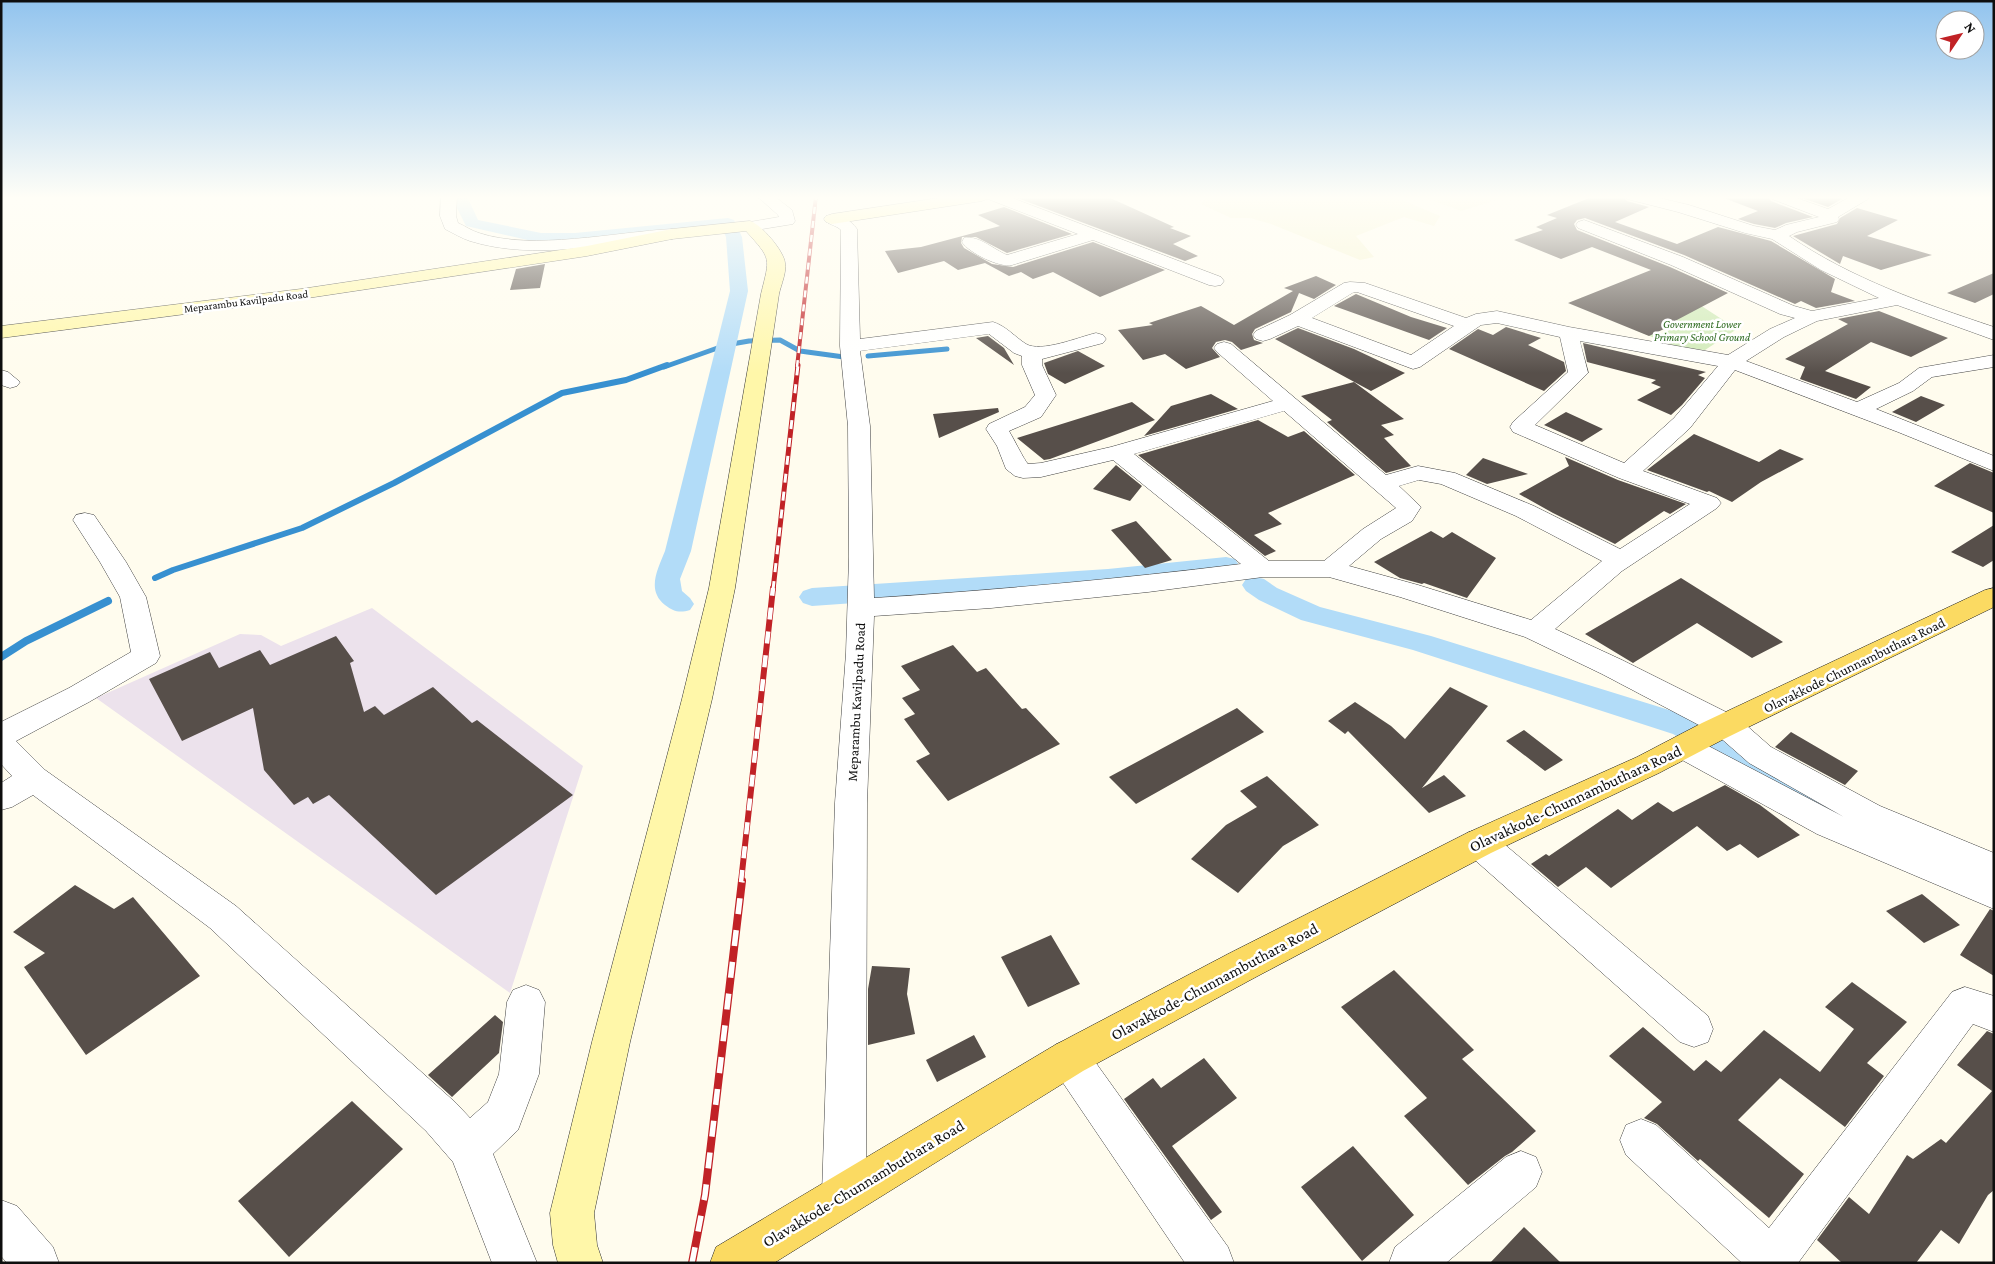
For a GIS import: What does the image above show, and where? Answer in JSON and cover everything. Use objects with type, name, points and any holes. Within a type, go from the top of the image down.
[{"type":"main road","name":"Meparambu Kavilpadu Road","points":[[1,332],[329,290],[561,255]]},
{"type":"main road","points":[[581,1263],[575,1246],[572,1213],[611,1042],[697,699],[722,588],[770,294],[777,263],[774,255]]},
{"type":"main road","name":"Olavakkode Chunnambuthara Road","points":[[1704,736],[1994,596]]},
{"type":"main road","name":"Olavakkode-Chunnambuthara Road","points":[[732,1263],[1069,1058],[1241,966],[1479,843],[1648,765],[1704,736]]},
{"type":"street","name":"Meparambu Kavilpadu Road","points":[[844,1194],[850,803],[860,654],[862,557],[858,426],[850,346],[849,255]]},
{"type":"street","points":[[992,255],[1006,261],[1026,255]]},
{"type":"street","points":[[1149,255],[1215,281]]},
{"type":"street","points":[[1661,255],[1787,310],[1812,317]]},
{"type":"street","points":[[1808,255],[1901,300],[1994,334]]},
{"type":"street","points":[[1263,335],[1297,320],[1350,287],[1359,287],[1468,325]]},
{"type":"street","points":[[1627,473],[1682,423],[1731,362],[1777,332],[1812,317],[1901,300]]},
{"type":"street","points":[[1297,320],[1413,363],[1476,320],[1496,317],[1569,333],[1731,362],[1994,464]]},
{"type":"street","points":[[850,346],[993,328],[1022,349],[1032,353],[1044,353],[1096,339]]},
{"type":"street","points":[[1535,631],[1621,560],[1709,504],[1627,473],[1521,427],[1578,373],[1569,333]]},
{"type":"street","points":[[1224,348],[1409,507],[1403,516],[1372,534],[1330,569]]},
{"type":"street","points":[[1032,353],[1032,365],[1046,395],[1033,412],[997,429],[1008,446],[1014,464],[1023,471],[1041,470],[1117,452],[1190,428],[1289,403]]},
{"type":"street","points":[[1858,410],[1906,388],[1926,372],[1994,361]]},
{"type":"street","points":[[1117,452],[1252,571]]},
{"type":"street","points":[[1383,483],[1418,473],[1447,478],[1525,510],[1621,560]]},
{"type":"street","points":[[1,735],[79,695],[146,656],[133,597],[114,562],[85,520]]},
{"type":"street","points":[[860,608],[991,599],[1252,571],[1330,569],[1409,591],[1535,631],[1612,667],[1704,736],[1829,825],[1994,894]]},
{"type":"street","points":[[1704,736],[1760,755],[1868,815],[1994,868]]},
{"type":"street","points":[[1,744],[34,779],[223,917],[441,1118],[469,1148],[515,1263]]},
{"type":"street","points":[[1,798],[34,779]]},
{"type":"street","points":[[1479,843],[1694,1029]]},
{"type":"street","points":[[469,1148],[503,1116],[519,1074],[526,1002]]},
{"type":"street","points":[[1641,1140],[1773,1262],[1965,1004],[1994,1014]]},
{"type":"street","points":[[1069,1058],[1212,1263]]},
{"type":"street","points":[[1411,1263],[1521,1172]]},
{"type":"street","points":[[1,1222],[36,1263]]},
{"type":"shaded area","points":[[1348,255],[1372,255],[1374,257],[1360,260]]},
{"type":"shaded area","points":[[372,608],[583,766],[510,993],[96,698],[240,634],[261,635],[281,646]]},
{"type":"green space","name":"Government Lower Primary School Ground","points":[[1700,305],[1737,329],[1705,350],[1679,348],[1635,330],[1642,326],[1661,334],[1684,324],[1661,314]]},
{"type":"building","points":[[887,255],[976,255],[992,264],[1013,267],[1051,255],[1126,255],[1165,270],[1100,297],[1053,272],[1033,279],[1021,272],[1009,276],[985,263],[958,270],[944,261],[898,273]]},
{"type":"building","points":[[1169,255],[1198,256],[1185,261]]},
{"type":"building","points":[[1551,255],[1571,255],[1561,259]]},
{"type":"building","points":[[1612,255],[1640,255],[1728,293],[1675,321],[1679,322],[1649,336],[1568,303],[1651,270]]},
{"type":"building","points":[[1684,255],[1795,255],[1835,279],[1831,292],[1855,301],[1816,308],[1801,301],[1795,304]]},
{"type":"building","points":[[1825,255],[1932,255],[1881,270],[1843,256],[1840,264]]},
{"type":"building","points":[[545,264],[540,288],[510,290],[516,269]]},
{"type":"building","points":[[1994,273],[1994,294],[1975,303],[1947,293]]},
{"type":"building","points":[[1316,276],[1336,285],[1314,299],[1299,293],[1291,312],[1255,329],[1252,334],[1254,340],[1263,343],[1241,350],[1232,342],[1225,340],[1216,342],[1212,348],[1220,357],[1186,369],[1165,354],[1143,360],[1118,330],[1153,325],[1149,323],[1201,306],[1234,325],[1293,291],[1284,288]]},
{"type":"building","points":[[1356,294],[1411,317],[1447,328],[1429,340],[1334,306]]},
{"type":"building","points":[[1879,311],[1948,338],[1911,357],[1871,342],[1825,371],[1871,387],[1856,399],[1800,379],[1805,367],[1785,359],[1848,324],[1838,319]]},
{"type":"building","points":[[1506,327],[1541,338],[1528,345],[1564,362],[1566,371],[1544,391],[1449,349],[1478,329],[1493,335]]},
{"type":"building","points":[[1298,328],[1354,349],[1405,373],[1371,391],[1275,339]]},
{"type":"building","points":[[988,336],[1004,348],[1014,365],[976,338]]},
{"type":"building","points":[[1583,343],[1706,372],[1698,375],[1705,378],[1671,415],[1637,400],[1661,387],[1651,383],[1656,380],[1587,362]]},
{"type":"building","points":[[1078,351],[1105,366],[1065,384],[1048,374],[1044,363]]},
{"type":"building","points":[[1354,382],[1404,419],[1381,425],[1394,435],[1384,438],[1411,466],[1386,473],[1327,422],[1332,420],[1301,396]]},
{"type":"building","points":[[1211,394],[1238,409],[1144,436],[1171,406]]},
{"type":"building","points":[[1921,396],[1945,405],[1916,422],[1892,412]]},
{"type":"building","points":[[1132,402],[1155,420],[1050,459],[1044,460],[1017,438]]},
{"type":"building","points":[[998,408],[999,412],[939,438],[933,414]]},
{"type":"building","points":[[1566,412],[1603,429],[1582,442],[1544,425]]},
{"type":"building","points":[[1258,420],[1288,437],[1304,431],[1355,475],[1268,513],[1282,524],[1254,535],[1276,551],[1265,556],[1138,455]]},
{"type":"building","points":[[1694,434],[1759,462],[1780,449],[1804,459],[1761,482],[1732,502],[1709,491],[1707,492],[1647,470]]},
{"type":"building","points":[[1565,457],[1618,480],[1686,504],[1670,514],[1664,511],[1615,544],[1519,494],[1569,466]]},
{"type":"building","points":[[1483,458],[1528,474],[1487,484],[1466,475]]},
{"type":"building","points":[[1970,463],[1994,473],[1994,513],[1934,486]]},
{"type":"building","points":[[1116,465],[1142,486],[1130,501],[1093,489]]},
{"type":"building","points":[[1136,521],[1172,560],[1145,568],[1111,530]]},
{"type":"building","points":[[1994,525],[1994,560],[1983,567],[1951,552]]},
{"type":"building","points":[[1431,531],[1443,538],[1452,532],[1496,558],[1467,598],[1424,583],[1400,578],[1374,562]]},
{"type":"building","points":[[1681,578],[1783,642],[1752,658],[1697,623],[1633,663],[1585,634]]},
{"type":"building","points":[[336,636],[354,661],[350,663],[364,712],[375,706],[384,715],[433,687],[472,723],[477,720],[573,795],[436,895],[329,795],[313,804],[308,797],[294,805],[264,770],[253,708],[182,741],[149,679],[210,652],[219,668],[260,650],[270,665]]},
{"type":"building","points":[[953,645],[977,672],[986,668],[1022,709],[1026,708],[1060,744],[948,801],[916,761],[930,754],[904,719],[915,714],[902,698],[920,690],[901,666]]},
{"type":"building","points":[[1450,687],[1488,706],[1422,788],[1444,775],[1466,796],[1429,813],[1348,731],[1345,734],[1328,721],[1355,702],[1391,726],[1405,739]]},
{"type":"building","points":[[1237,708],[1264,732],[1136,804],[1109,777]]},
{"type":"building","points":[[1524,730],[1563,760],[1545,771],[1506,741]]},
{"type":"building","points":[[1791,732],[1858,771],[1845,785],[1775,747]]},
{"type":"building","points":[[1267,776],[1319,825],[1283,846],[1238,893],[1191,859],[1226,825],[1257,807],[1240,791]]},
{"type":"building","points":[[1725,785],[1760,805],[1800,835],[1758,858],[1740,844],[1727,851],[1697,826],[1611,888],[1586,867],[1558,887],[1531,864],[1546,854],[1549,856],[1618,809],[1632,820],[1658,802],[1673,812]]},
{"type":"building","points":[[75,885],[114,909],[133,897],[200,976],[86,1055],[24,967],[45,953],[13,932]]},
{"type":"building","points":[[1922,894],[1960,925],[1924,943],[1886,911]]},
{"type":"building","points":[[1990,909],[1994,911],[1994,976],[1960,955]]},
{"type":"building","points":[[1051,935],[1080,984],[1028,1007],[1001,957]]},
{"type":"building","points":[[872,966],[910,968],[907,994],[915,1034],[868,1045],[868,989]]},
{"type":"building","points":[[1394,970],[1474,1050],[1462,1059],[1536,1131],[1512,1152],[1468,1185],[1404,1116],[1427,1098],[1341,1007]]},
{"type":"building","points":[[1852,982],[1907,1022],[1867,1063],[1884,1076],[1845,1127],[1780,1078],[1738,1120],[1804,1174],[1769,1218],[1700,1159],[1698,1161],[1657,1124],[1644,1118],[1662,1102],[1609,1056],[1643,1027],[1694,1071],[1706,1060],[1721,1072],[1764,1030],[1820,1072],[1854,1029],[1825,1007]]},
{"type":"building","points":[[495,1015],[503,1022],[499,1053],[452,1097],[428,1075]]},
{"type":"building","points":[[1987,1031],[1994,1034],[1994,1190],[1988,1195],[1959,1244],[1941,1230],[1916,1263],[1842,1263],[1817,1240],[1849,1197],[1869,1214],[1907,1155],[1913,1159],[1941,1139],[1946,1143],[1992,1091],[1957,1065]]},
{"type":"building","points":[[974,1035],[986,1057],[937,1082],[926,1060]]},
{"type":"building","points":[[1204,1058],[1237,1098],[1172,1146],[1222,1212],[1211,1220],[1124,1099],[1153,1078],[1161,1088]]},
{"type":"building","points":[[352,1101],[403,1149],[289,1257],[238,1201]]},
{"type":"building","points":[[1353,1146],[1414,1215],[1362,1261],[1301,1187]]},
{"type":"building","points":[[1524,1227],[1561,1263],[1490,1263]]},
{"type":"waterway","points":[[681,604],[669,595],[667,579],[678,551],[739,291],[736,255]]},
{"type":"waterway","points":[[664,367],[726,345],[749,341],[780,340],[800,351],[844,357]]},
{"type":"waterway","points":[[868,356],[947,349]]},
{"type":"waterway","points":[[155,578],[173,570],[302,528],[394,483],[562,393],[626,380],[667,365]]},
{"type":"waterway","points":[[812,597],[1108,577],[1226,565]]},
{"type":"waterway","points":[[1255,585],[1268,594],[1311,614],[1421,643],[1684,726],[1826,806]]},
{"type":"waterway","points":[[1,657],[26,641],[108,601]]},
{"type":"railway","points":[[797,367],[809,255]]},
{"type":"railway","points":[[773,590],[798,365]]},
{"type":"railway","points":[[741,882],[773,588]]},
{"type":"railway","points":[[692,1263],[705,1195],[742,881]]}]
